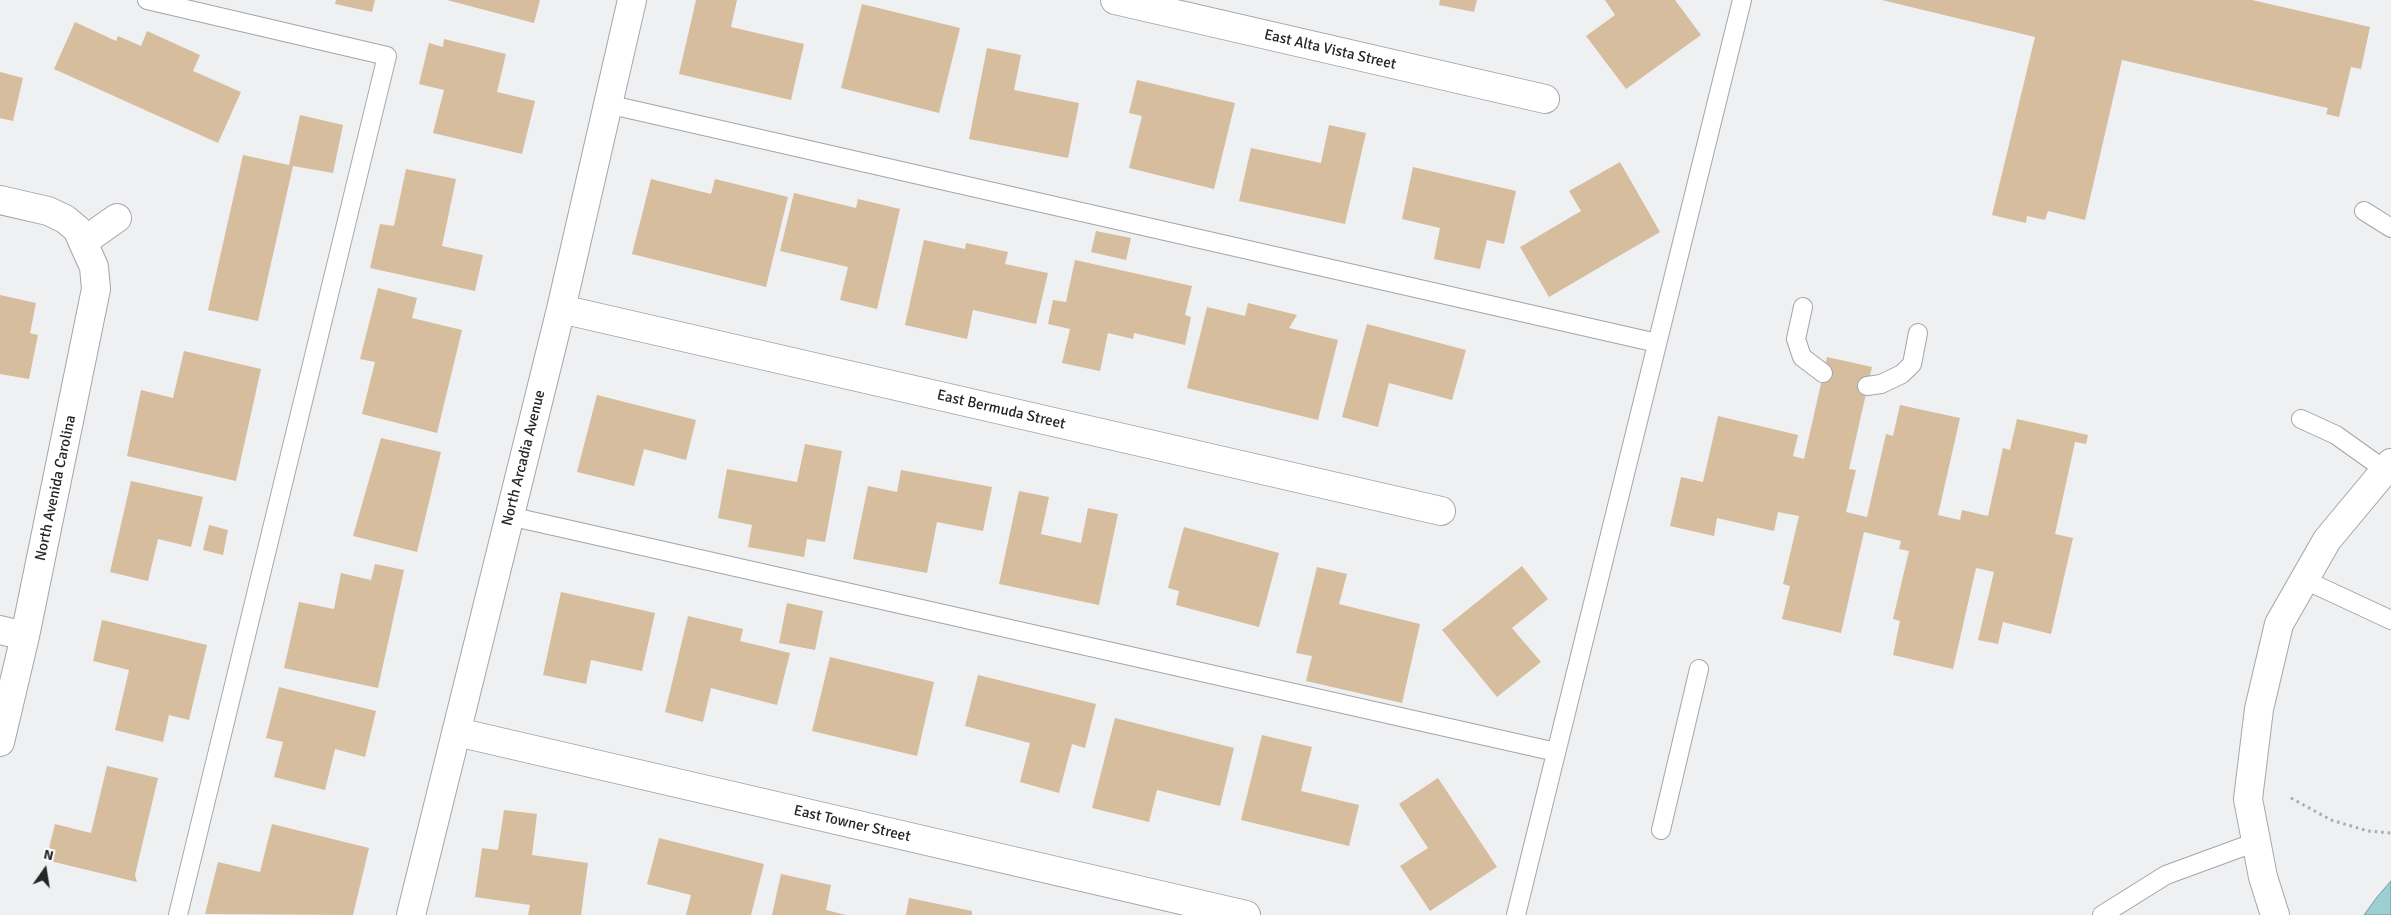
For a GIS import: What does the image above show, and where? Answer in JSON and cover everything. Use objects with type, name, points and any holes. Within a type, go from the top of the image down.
[{"type":"street","name":"North Arcadia Avenue","points":[[411,915],[561,309],[632,0]]},
{"type":"street","name":"East Alta Vista Street","points":[[1115,0],[1545,99]]},
{"type":"street","points":[[0,200],[48,211],[66,219],[81,238],[117,218]]},
{"type":"street","name":"North Avenida Carolina","points":[[0,742],[13,633],[96,289],[94,267],[81,238]]},
{"type":"street","name":"East Bermuda Street","points":[[561,309],[1441,511]]},
{"type":"street","points":[[2275,915],[2263,877],[2248,799],[2259,709],[2279,624],[2327,540],[2388,467]]},
{"type":"street","name":"East Towner Street","points":[[457,732],[1246,915]]},
{"type":"lane","points":[[146,0],[387,56],[178,915]]},
{"type":"lane","points":[[1516,915],[1742,0]]},
{"type":"lane","points":[[607,104],[1657,343]]},
{"type":"lane","points":[[2364,211],[2391,228]]},
{"type":"lane","points":[[1803,307],[1796,338],[1802,357],[1823,373]]},
{"type":"lane","points":[[1867,386],[1882,384],[1902,374],[1912,364],[1918,333]]},
{"type":"lane","points":[[2301,419],[2336,435],[2388,467]]},
{"type":"lane","points":[[509,516],[1556,752]]},
{"type":"lane","points":[[2305,580],[2391,620]]},
{"type":"lane","points":[[1661,830],[1699,669]]},
{"type":"lane","points":[[2102,915],[2166,875],[2256,842]]},
{"type":"path","points":[[2291,798],[2331,820],[2368,831],[2391,834]]},
{"type":"water","points":[[2391,881],[2391,915],[2364,915],[2377,897]]},
{"type":"building","points":[[336,0],[375,0],[372,12],[335,4]]},
{"type":"building","points":[[447,0],[540,0],[534,23]]},
{"type":"building","points":[[696,0],[737,0],[731,27],[804,44],[791,100],[679,74]]},
{"type":"building","points":[[1440,0],[1477,0],[1474,12],[1439,5]]},
{"type":"building","points":[[1605,0],[1675,0],[1701,35],[1626,89],[1586,36],[1615,15]]},
{"type":"building","points":[[1882,0],[2252,0],[2370,27],[2361,69],[2351,67],[2339,117],[2326,114],[2328,108],[2122,60],[2085,220],[2048,211],[2045,220],[2027,216],[2026,223],[1992,215],[2035,37]]},
{"type":"building","points":[[862,4],[960,28],[939,113],[841,88]]},
{"type":"building","points":[[75,22],[116,41],[118,36],[141,46],[147,31],[200,55],[193,71],[241,92],[218,143],[54,69]]},
{"type":"building","points":[[444,39],[506,54],[497,92],[535,101],[522,154],[433,133],[444,90],[419,84],[429,43],[443,47]]},
{"type":"building","points":[[987,48],[1021,55],[1014,90],[1079,103],[1068,158],[969,139]]},
{"type":"building","points":[[0,72],[23,78],[13,121],[0,118]]},
{"type":"building","points":[[1137,80],[1235,103],[1214,189],[1129,168],[1142,116],[1129,113]]},
{"type":"building","points":[[300,115],[343,125],[333,173],[293,166],[258,321],[208,310],[243,155],[289,165]]},
{"type":"building","points":[[1329,125],[1366,133],[1345,224],[1239,201],[1251,148],[1321,163]]},
{"type":"building","points":[[1620,162],[1660,232],[1549,297],[1520,247],[1581,211],[1569,191]]},
{"type":"building","points":[[1413,167],[1516,191],[1504,244],[1487,240],[1480,269],[1434,259],[1440,228],[1402,219]]},
{"type":"building","points":[[406,169],[456,179],[442,246],[483,255],[475,291],[370,268],[380,224],[394,226]]},
{"type":"building","points":[[651,179],[711,194],[715,179],[788,197],[766,287],[632,254]]},
{"type":"building","points":[[794,193],[856,208],[858,199],[900,209],[877,309],[840,300],[848,267],[780,251]]},
{"type":"building","points":[[1096,231],[1131,238],[1126,260],[1091,252]]},
{"type":"building","points":[[924,240],[965,249],[966,243],[1008,252],[1005,264],[1048,273],[1036,324],[973,310],[967,339],[905,325]]},
{"type":"building","points":[[1075,260],[1192,286],[1185,315],[1191,317],[1185,345],[1134,333],[1133,339],[1108,333],[1100,371],[1062,363],[1070,329],[1048,324],[1053,300],[1066,302]]},
{"type":"building","points":[[378,288],[417,298],[412,318],[462,330],[437,433],[362,414],[375,362],[360,359]]},
{"type":"building","points":[[0,295],[36,303],[30,333],[38,335],[29,379],[0,374]]},
{"type":"building","points":[[1248,303],[1297,315],[1289,328],[1338,340],[1318,420],[1187,388],[1207,307],[1245,316]]},
{"type":"building","points":[[1367,324],[1466,350],[1452,400],[1389,383],[1378,427],[1342,417]]},
{"type":"building","points":[[184,351],[261,369],[236,481],[127,456],[141,390],[173,398]]},
{"type":"building","points":[[1827,357],[1872,367],[1849,469],[1856,470],[1846,512],[1867,517],[1886,434],[1893,436],[1900,405],[1960,418],[1938,515],[1960,520],[1962,510],[1988,516],[2003,448],[2010,450],[2017,419],[2088,435],[2086,444],[2075,442],[2055,534],[2073,538],[2051,634],[2003,622],[1998,644],[1978,640],[1994,572],[1976,568],[1953,669],[1893,655],[1900,621],[1893,619],[1909,551],[1899,549],[1901,541],[1864,532],[1841,633],[1782,619],[1790,586],[1783,584],[1799,516],[1778,512],[1774,531],[1717,518],[1714,536],[1670,526],[1681,477],[1703,482],[1718,416],[1798,435],[1793,456],[1804,459]]},
{"type":"building","points":[[597,395],[696,420],[686,460],[644,449],[634,486],[577,472]]},
{"type":"building","points":[[381,438],[441,452],[417,552],[353,536]]},
{"type":"building","points":[[805,444],[842,451],[825,542],[807,539],[804,557],[748,547],[752,525],[718,518],[727,469],[797,482]]},
{"type":"building","points":[[901,470],[992,487],[983,531],[937,522],[927,573],[853,559],[868,486],[897,492]]},
{"type":"building","points":[[131,481],[203,497],[191,547],[158,539],[148,581],[110,572]]},
{"type":"building","points":[[1019,491],[1049,497],[1041,534],[1081,543],[1088,508],[1118,514],[1099,605],[999,584]]},
{"type":"building","points":[[209,525],[228,530],[223,555],[203,550]]},
{"type":"building","points":[[1184,527],[1279,553],[1259,627],[1176,605],[1179,591],[1168,588]]},
{"type":"building","points":[[375,564],[404,570],[378,688],[284,668],[299,602],[334,609],[341,573],[371,580]]},
{"type":"building","points":[[1522,566],[1548,599],[1512,628],[1541,662],[1497,697],[1442,630]]},
{"type":"building","points":[[1317,567],[1347,574],[1339,604],[1420,624],[1402,703],[1306,681],[1312,656],[1296,653]]},
{"type":"building","points":[[561,592],[655,613],[642,671],[591,660],[586,684],[543,675]]},
{"type":"building","points":[[787,603],[823,611],[815,650],[779,643]]},
{"type":"building","points":[[688,616],[743,629],[740,641],[790,653],[777,705],[711,688],[703,722],[665,712]]},
{"type":"building","points":[[102,620],[207,645],[189,720],[169,715],[163,742],[115,730],[129,670],[93,661]]},
{"type":"building","points":[[830,657],[934,682],[917,756],[812,731]]},
{"type":"building","points":[[978,675],[1096,704],[1085,748],[1072,744],[1059,793],[1020,782],[1030,743],[965,726]]},
{"type":"building","points":[[279,687],[376,711],[365,757],[335,749],[325,790],[274,777],[283,742],[266,738]]},
{"type":"building","points":[[1115,718],[1234,748],[1220,806],[1157,790],[1149,822],[1092,808]]},
{"type":"building","points":[[1262,735],[1312,747],[1301,791],[1359,805],[1349,846],[1241,820]]},
{"type":"building","points":[[107,766],[158,778],[135,875],[137,882],[46,860],[55,824],[91,833]]},
{"type":"building","points":[[1438,778],[1497,867],[1430,911],[1400,866],[1428,848],[1399,804]]},
{"type":"building","points":[[504,810],[537,814],[532,855],[588,863],[581,915],[528,915],[530,905],[475,897],[482,848],[498,850]]},
{"type":"building","points":[[272,824],[369,848],[353,915],[205,914],[218,862],[260,872]]},
{"type":"building","points":[[659,838],[764,864],[751,915],[686,915],[691,895],[647,884]]},
{"type":"building","points":[[781,874],[831,885],[826,910],[846,915],[772,915]]},
{"type":"building","points":[[909,898],[972,911],[972,915],[906,915]]}]
